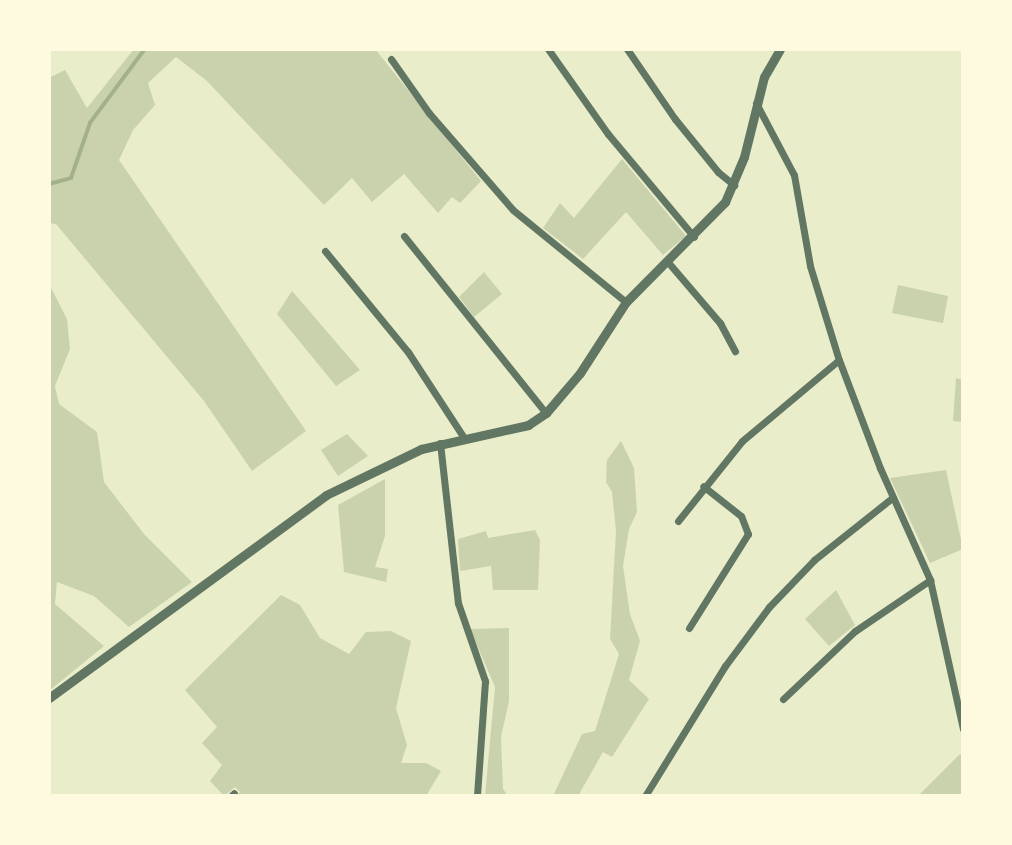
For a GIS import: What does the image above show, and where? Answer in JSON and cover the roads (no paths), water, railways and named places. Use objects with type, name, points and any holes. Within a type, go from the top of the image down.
[{"type":"street","points":[[548,49],[621,151],[694,237]]},
{"type":"street","points":[[627,49],[675,119],[718,172],[734,185]]},
{"type":"street","points":[[49,698],[326,495],[440,443],[528,425],[546,413],[580,373],[626,302],[694,237],[734,185],[767,69],[780,49]]},
{"type":"street","points":[[391,59],[429,113],[513,210],[626,302]]},
{"type":"street","points":[[756,103],[794,174],[810,266],[839,360],[892,498],[930,580],[947,671],[963,729]]},
{"type":"street","points":[[404,236],[546,413]]},
{"type":"street","points":[[325,251],[408,352],[464,438]]},
{"type":"street","points":[[667,261],[716,316],[735,351]]},
{"type":"street","points":[[678,522],[703,486],[742,441],[839,360]]},
{"type":"street","points":[[440,443],[458,603],[485,681],[477,796]]},
{"type":"street","points":[[689,628],[748,534],[741,516],[703,486]]},
{"type":"street","points":[[645,796],[725,666],[769,607],[814,560],[892,498]]},
{"type":"street","points":[[783,699],[845,639],[930,580]]},
{"type":"waterway","points":[[49,184],[71,178],[90,123],[145,49]]}]
